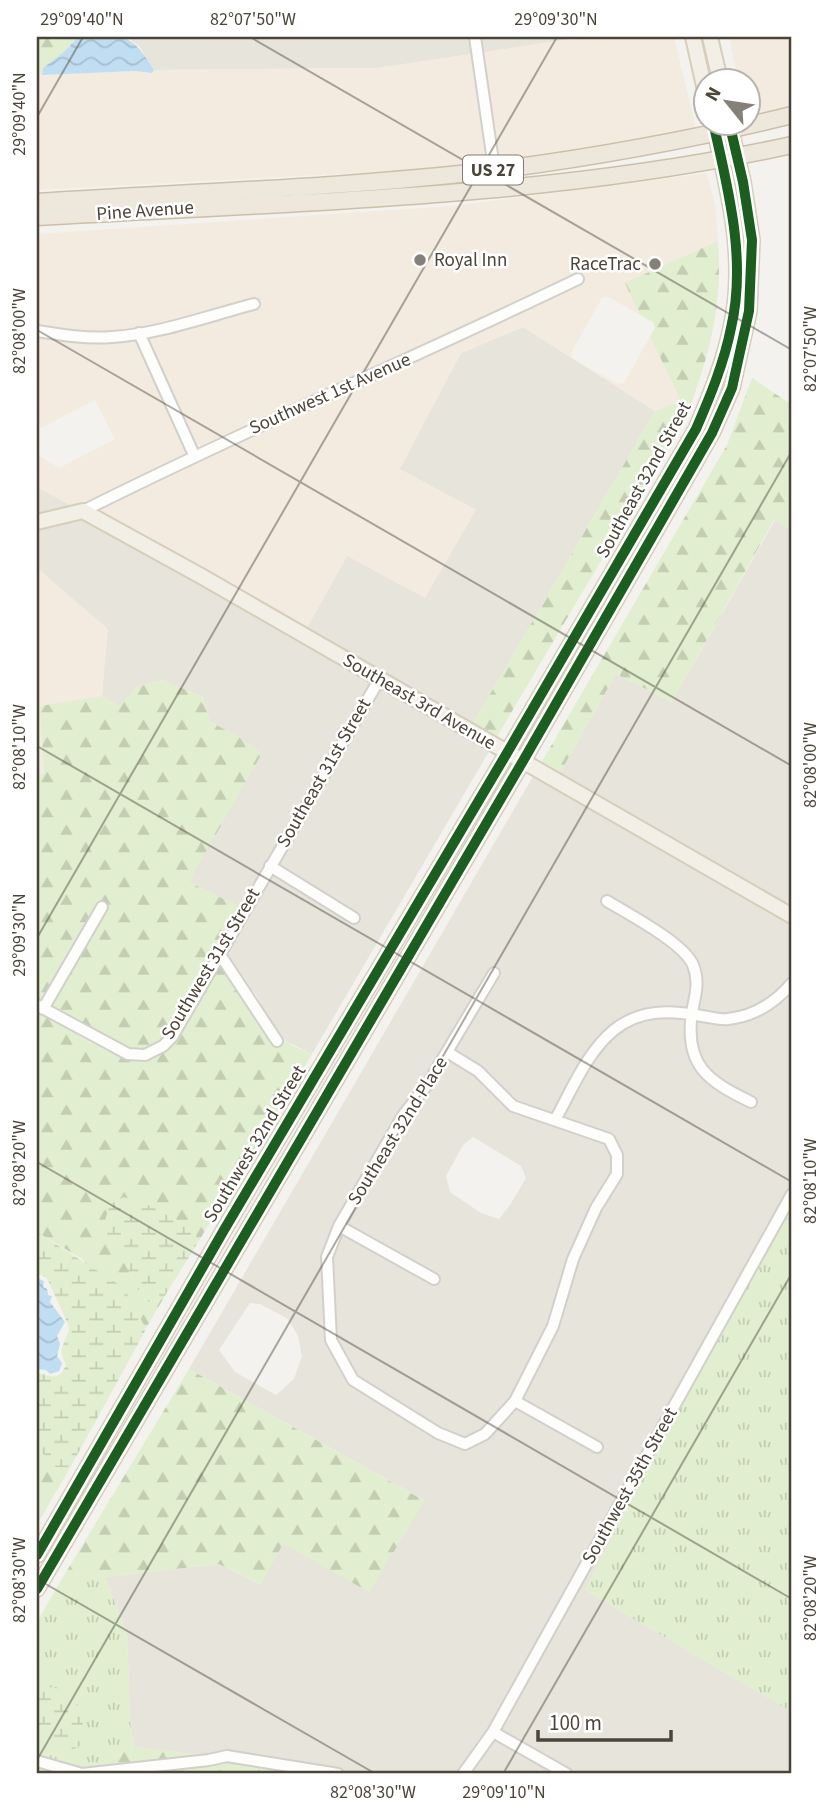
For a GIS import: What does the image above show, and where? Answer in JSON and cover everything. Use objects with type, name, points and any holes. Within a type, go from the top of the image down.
[{"type":"highway","name":"US 27","points":[[762,120],[792,115]]},
{"type":"highway","name":"US 27","points":[[253,196],[366,181],[494,170],[561,161],[692,133]]},
{"type":"highway","name":"US 27","points":[[253,196],[552,184],[730,159],[792,145]]},
{"type":"highway","name":"Pine Avenue","points":[[37,202],[253,196]]},
{"type":"highway","name":"Pine Avenue","points":[[37,217],[253,196]]},
{"type":"main road","points":[[693,37],[700,66]]},
{"type":"main road","points":[[710,37],[717,66]]},
{"type":"main road","points":[[724,136],[730,159]]},
{"type":"main road","name":"Southeast 32nd Street","points":[[507,753],[683,452],[713,390],[732,328],[737,287],[730,159]]},
{"type":"main road","name":"Southeast 32nd Street","points":[[523,761],[707,442],[732,387],[749,311],[752,240],[730,159]]},
{"type":"main road","points":[[37,522],[83,511]]},
{"type":"main road","name":"Southeast 3rd Avenue","points":[[83,511],[792,916]]},
{"type":"main road","name":"Southwest 32nd Street","points":[[37,1555],[225,1230],[507,753]]},
{"type":"main road","name":"Southwest 32nd Street","points":[[37,1589],[523,761]]},
{"type":"street","points":[[475,37],[497,188]]},
{"type":"street","name":"Southwest 1st Avenue","points":[[83,511],[194,455],[578,279]]},
{"type":"street","points":[[37,331],[78,337],[114,337],[254,304]]},
{"type":"street","points":[[139,333],[194,455]]},
{"type":"street","name":"Southeast 31st Street","points":[[270,866],[379,680]]},
{"type":"street","points":[[270,866],[355,918]]},
{"type":"street","name":"Southwest 31st Street","points":[[40,1007],[121,1051],[145,1055],[163,1046],[172,1037],[270,866]]},
{"type":"street","points":[[607,901],[672,942],[692,963],[698,990],[692,1014],[692,1049],[704,1074],[719,1087],[751,1102]]},
{"type":"street","points":[[40,1007],[102,907]]},
{"type":"street","points":[[219,953],[276,1041]]},
{"type":"street","name":"Southeast 32nd Place","points":[[494,973],[427,1085],[404,1114],[339,1226],[327,1257],[331,1340],[354,1380],[438,1433],[465,1444],[485,1434],[515,1401]]},
{"type":"street","points":[[555,1120],[593,1051],[615,1029],[642,1015],[666,1010],[727,1020],[763,1010],[792,983]]},
{"type":"street","points":[[447,1052],[478,1071],[513,1106],[608,1139],[617,1155],[617,1174],[596,1208],[573,1259],[553,1326],[515,1401],[597,1447]]},
{"type":"street","name":"Southwest 35th Street","points":[[463,1774],[493,1732],[792,1194]]},
{"type":"street","points":[[339,1226],[434,1279]]},
{"type":"street","points":[[493,1732],[567,1774]]},
{"type":"street","points":[[37,1762],[82,1774],[227,1756],[338,1774]]},
{"type":"shaded area","points":[[127,37],[584,37],[378,68],[154,70],[140,47]]},
{"type":"shaded area","points":[[584,37],[674,37],[692,112],[692,134],[605,149],[451,168],[37,190],[37,75],[135,71],[152,73],[154,70],[378,68]]},
{"type":"shaded area","points":[[729,37],[792,37],[792,110],[762,116],[762,66],[735,66]]},
{"type":"shaded area","points":[[707,173],[716,208],[718,241],[626,283],[640,315],[608,297],[602,298],[571,353],[573,359],[523,327],[461,353],[400,469],[476,510],[425,598],[347,556],[305,631],[37,487],[37,454],[59,468],[115,439],[95,400],[37,430],[37,234],[452,206]]},
{"type":"shaded area","points":[[523,327],[655,411],[471,727],[305,631],[347,556],[476,510],[399,469],[461,353]]},
{"type":"shaded area","points":[[650,336],[681,401],[655,411],[575,360],[618,384],[624,383]]},
{"type":"shaded area","points":[[37,487],[39,488],[76,508],[37,517]]},
{"type":"shaded area","points":[[82,516],[372,681],[240,907],[189,882],[232,733],[210,722],[203,697],[163,680],[137,687],[119,706],[102,696],[107,629],[37,568],[37,526]]},
{"type":"shaded area","points":[[775,520],[792,530],[792,910],[540,765],[541,763],[561,771],[616,674],[672,702]]},
{"type":"shaded area","points":[[37,568],[108,629],[102,696],[41,706],[44,773],[37,776]]},
{"type":"shaded area","points":[[381,686],[491,748],[312,1054],[286,1041],[272,1025],[255,993],[245,985],[225,953],[272,873],[356,924],[361,917],[276,865]]},
{"type":"shaded area","points":[[535,773],[792,921],[792,1189],[585,1590],[792,1712],[792,1774],[356,1774],[134,1747],[130,1722],[127,1634],[105,1577],[219,1564],[260,1584],[283,1544],[424,1500],[189,1369]],"holes":[[[473,1137],[521,1166],[526,1178],[499,1219],[481,1213],[450,1192],[446,1176],[463,1145]],[[250,1303],[260,1304],[288,1319],[298,1336],[302,1356],[294,1379],[276,1395],[235,1372],[219,1350]]]},
{"type":"green space","points":[[37,37],[78,37],[43,68],[42,74],[37,75]]},
{"type":"green space","points":[[718,241],[718,287],[712,331],[708,352],[686,417],[495,740],[471,727],[655,411],[681,401],[650,336],[655,328],[653,322],[640,315],[625,283]]},
{"type":"green space","points":[[752,378],[792,405],[792,530],[774,520],[672,702],[616,674],[561,771],[541,763],[727,445]]},
{"type":"green space","points":[[163,680],[203,697],[210,722],[262,753],[189,882],[240,907],[212,951],[168,1034],[150,1046],[129,1049],[37,1000],[37,776],[44,773],[40,706],[102,696],[119,706],[137,687]]},
{"type":"green space","points":[[219,963],[275,1047],[283,1043],[245,985],[280,1035],[292,1045],[312,1054],[197,1244],[196,1236],[170,1217],[124,1197],[103,1227],[147,1302],[163,1299],[145,1330],[144,1325],[82,1259],[37,1232],[37,1010],[75,1034],[119,1056],[145,1060],[153,1058],[176,1040]]},
{"type":"green space","points":[[792,1189],[792,1712],[585,1590]]},
{"type":"green space","points":[[124,1197],[162,1212],[196,1236],[197,1244],[163,1299],[147,1302],[103,1227],[110,1204]]},
{"type":"green space","points":[[37,1232],[124,1288],[145,1331],[70,1468],[56,1467],[37,1448],[37,1373],[57,1376],[63,1371],[66,1365],[62,1348],[69,1328],[47,1279],[37,1274]]},
{"type":"green space","points":[[189,1369],[425,1501],[369,1592],[283,1544],[261,1584],[219,1564],[105,1577],[84,1570],[57,1587]]},
{"type":"green space","points":[[37,1448],[56,1467],[70,1468],[37,1524]]},
{"type":"green space","points":[[84,1570],[105,1577],[127,1634],[130,1722],[134,1747],[104,1762],[37,1774],[37,1726],[50,1738],[42,1686],[37,1697],[37,1622],[57,1587]]},
{"type":"green space","points":[[42,1686],[62,1689],[80,1709],[85,1735],[80,1746],[71,1750],[50,1738],[37,1726],[37,1697]]},
{"type":"green space","points":[[134,1747],[356,1774],[42,1774],[104,1762]]},
{"type":"water","points":[[78,37],[124,38],[138,48],[154,70],[152,73],[135,71],[42,75],[43,68]]},
{"type":"water","points":[[37,1278],[44,1281],[43,1287],[47,1289],[48,1295],[52,1296],[50,1302],[65,1322],[57,1336],[60,1344],[57,1356],[62,1363],[59,1371],[50,1374],[46,1370],[37,1369]]},
{"type":"cycle path","points":[[37,1555],[224,1230],[696,429],[728,341],[737,277],[734,225],[716,136]]},
{"type":"cycle path","points":[[37,1589],[523,761],[712,433],[732,388],[749,311],[752,240],[732,136]]},
{"type":"place","name":"Royal Inn","points":[[420,260]]},
{"type":"place","name":"RaceTrac","points":[[655,264]]}]
